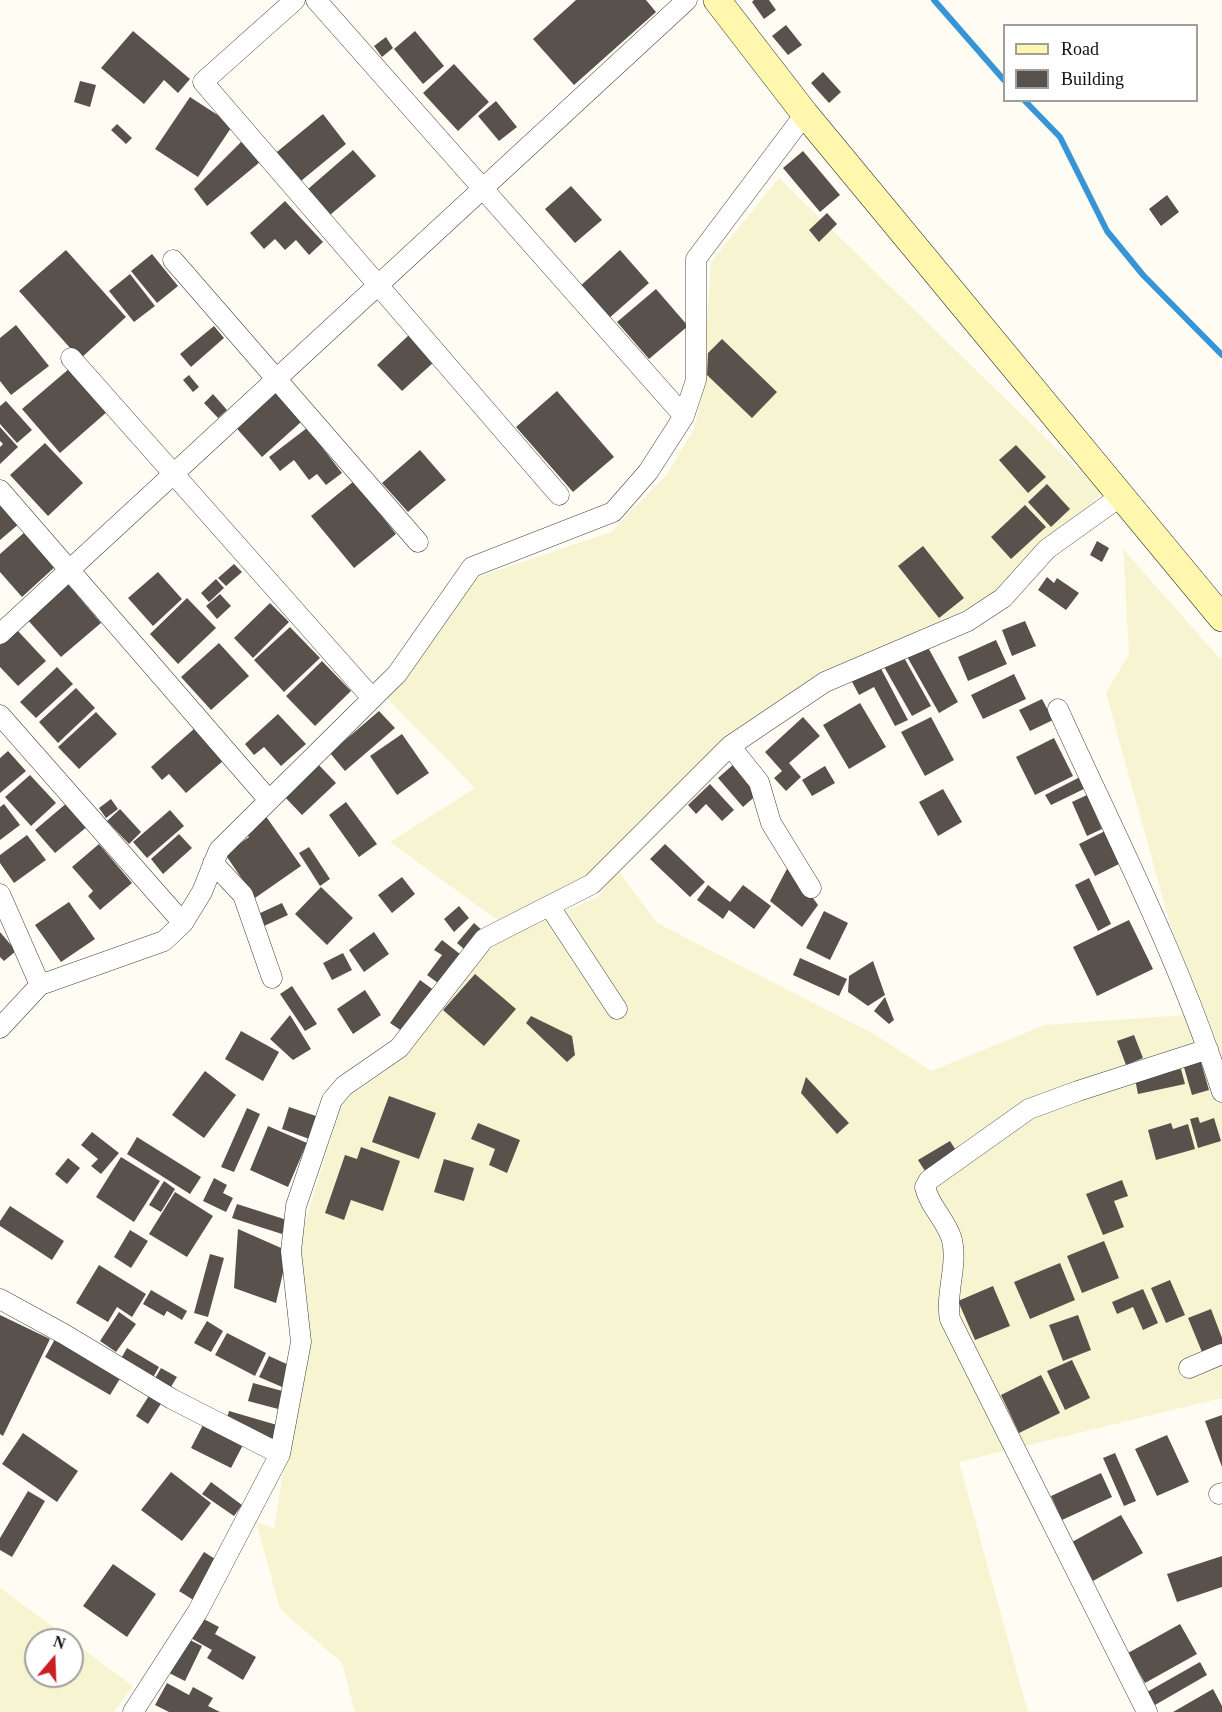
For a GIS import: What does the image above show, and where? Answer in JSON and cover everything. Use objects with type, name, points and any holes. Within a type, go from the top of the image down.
[{"type":"main road","points":[[717,0],[805,114],[1222,618]]},
{"type":"street","points":[[294,0],[203,82],[560,495]]},
{"type":"street","points":[[316,0],[684,416]]},
{"type":"street","points":[[0,634],[687,0]]},
{"type":"street","points":[[0,1028],[40,985],[164,941],[183,924],[202,892],[219,850],[268,798],[397,674],[472,567],[613,512],[648,472],[684,416],[696,380],[696,259],[805,114]]},
{"type":"street","points":[[173,260],[418,542]]},
{"type":"street","points":[[71,358],[372,698]]},
{"type":"street","points":[[0,490],[268,798]]},
{"type":"street","points":[[134,1712],[198,1611],[280,1454],[301,1342],[291,1251],[296,1206],[332,1100],[344,1086],[399,1048],[484,939],[592,884],[730,746],[825,682],[968,621],[1003,598],[1047,549],[1122,496]]},
{"type":"street","points":[[1058,709],[1208,1049],[1222,1092]]},
{"type":"street","points":[[0,715],[183,924]]},
{"type":"street","points":[[730,746],[759,782],[771,822],[811,888]]},
{"type":"street","points":[[213,863],[243,895],[272,978]]},
{"type":"street","points":[[0,894],[40,985]]},
{"type":"street","points":[[550,907],[617,1010]]},
{"type":"street","points":[[1148,1712],[950,1319],[948,1308],[953,1256],[952,1239],[925,1187],[929,1180],[1029,1109],[1078,1090],[1208,1049]]},
{"type":"street","points":[[0,1299],[64,1334],[172,1399],[280,1454]]},
{"type":"street","points":[[1189,1368],[1222,1354]]},
{"type":"shaded area","points":[[779,178],[1102,493],[995,595],[824,677],[636,824],[584,890],[497,920],[390,842],[475,788],[384,695],[478,577],[611,532],[667,474],[694,429],[702,396],[711,262]]},
{"type":"shaded area","points":[[1123,549],[1222,661],[1222,1398],[959,1462],[1028,1712],[355,1712],[342,1663],[280,1609],[256,1522],[274,1528],[308,1317],[298,1245],[342,1102],[407,1056],[470,964],[506,937],[598,897],[618,870],[657,923],[874,1034],[931,1071],[1045,1025],[1200,1014],[1166,910],[1106,693],[1129,654]]},
{"type":"shaded area","points":[[0,1588],[55,1628],[24,1628],[24,1688],[84,1688],[84,1650],[133,1686],[114,1712],[0,1712]]},
{"type":"building","points":[[576,0],[646,0],[656,12],[574,85],[533,39]]},
{"type":"building","points":[[769,0],[776,10],[764,19],[752,2]]},
{"type":"building","points":[[786,25],[802,45],[788,55],[772,36]]},
{"type":"building","points":[[133,31],[190,79],[178,93],[164,80],[144,104],[101,68]]},
{"type":"building","points":[[415,31],[444,66],[423,84],[394,49]]},
{"type":"building","points":[[386,37],[393,48],[382,57],[374,46]]},
{"type":"building","points":[[454,64],[489,102],[458,131],[423,93]]},
{"type":"building","points":[[823,72],[841,92],[829,103],[811,83]]},
{"type":"building","points":[[80,81],[96,85],[90,107],[74,102]]},
{"type":"building","points":[[190,97],[233,125],[198,177],[155,149]]},
{"type":"building","points":[[496,101],[517,127],[499,141],[478,116]]},
{"type":"building","points":[[323,114],[346,144],[296,185],[272,156]]},
{"type":"building","points":[[117,124],[132,138],[126,144],[111,130]]},
{"type":"building","points":[[242,141],[260,162],[207,206],[194,189]]},
{"type":"building","points":[[353,150],[376,176],[330,215],[308,189]]},
{"type":"building","points":[[803,151],[840,195],[820,212],[783,168]]},
{"type":"building","points":[[571,186],[602,220],[575,243],[545,209]]},
{"type":"building","points":[[1167,195],[1179,212],[1161,226],[1149,209]]},
{"type":"building","points":[[285,201],[323,242],[309,255],[296,240],[285,250],[275,239],[264,249],[250,233]]},
{"type":"building","points":[[827,213],[837,224],[819,242],[809,230]]},
{"type":"building","points":[[66,250],[126,317],[80,359],[19,291]]},
{"type":"building","points":[[620,250],[649,283],[607,320],[578,288]]},
{"type":"building","points":[[152,254],[178,286],[157,303],[131,271]]},
{"type":"building","points":[[130,274],[155,306],[134,322],[109,291]]},
{"type":"building","points":[[656,289],[688,326],[649,359],[617,322]]},
{"type":"building","points":[[16,325],[49,366],[11,395],[0,381],[0,338]]},
{"type":"building","points":[[214,326],[224,338],[191,367],[180,354]]},
{"type":"building","points":[[409,335],[434,362],[402,391],[377,365]]},
{"type":"building","points":[[722,339],[777,392],[752,418],[707,375],[708,353]]},
{"type":"building","points":[[70,368],[108,411],[60,453],[22,409]]},
{"type":"building","points":[[189,375],[199,387],[193,392],[183,380]]},
{"type":"building","points":[[272,388],[301,422],[262,457],[232,423]]},
{"type":"building","points":[[557,391],[614,457],[573,492],[516,427]]},
{"type":"building","points":[[213,394],[227,410],[218,418],[204,403]]},
{"type":"building","points":[[6,401],[32,430],[17,443],[0,424],[0,406]]},
{"type":"building","points":[[0,427],[18,447],[0,464],[0,447],[3,444],[0,441]]},
{"type":"building","points":[[307,428],[342,473],[326,485],[317,474],[309,480],[294,460],[280,471],[269,457]]},
{"type":"building","points":[[45,443],[83,483],[48,516],[10,475]]},
{"type":"building","points":[[1016,445],[1046,477],[1028,493],[999,460]]},
{"type":"building","points":[[420,450],[446,480],[408,512],[382,483]]},
{"type":"building","points":[[354,481],[396,534],[354,568],[311,516]]},
{"type":"building","points":[[1047,484],[1070,509],[1051,527],[1028,502]]},
{"type":"building","points":[[0,501],[20,523],[0,540]]},
{"type":"building","points":[[1025,505],[1046,527],[1011,559],[991,537]]},
{"type":"building","points":[[26,531],[57,565],[22,597],[0,572],[0,554]]},
{"type":"building","points":[[1097,541],[1109,548],[1102,562],[1090,555]]},
{"type":"building","points":[[923,546],[964,598],[939,618],[898,566]]},
{"type":"building","points":[[234,564],[242,572],[226,586],[218,578]]},
{"type":"building","points":[[158,572],[182,599],[153,626],[128,598]]},
{"type":"building","points":[[1047,577],[1054,583],[1057,578],[1079,593],[1066,610],[1038,590]]},
{"type":"building","points":[[216,579],[224,588],[209,602],[201,593]]},
{"type":"building","points":[[67,583],[101,623],[61,657],[26,618]]},
{"type":"building","points":[[220,594],[231,606],[217,619],[206,606]]},
{"type":"building","points":[[187,598],[216,628],[178,664],[150,634]]},
{"type":"building","points":[[270,603],[289,622],[253,658],[234,638]]},
{"type":"building","points":[[1025,621],[1036,646],[1012,656],[1002,630]]},
{"type":"building","points":[[290,627],[320,658],[284,692],[254,660]]},
{"type":"building","points":[[17,630],[46,661],[18,686],[0,667],[0,645]]},
{"type":"building","points":[[996,640],[1007,664],[968,681],[958,657]]},
{"type":"building","points":[[925,642],[958,702],[939,713],[905,653]]},
{"type":"building","points":[[219,643],[249,676],[211,710],[181,677]]},
{"type":"building","points":[[902,654],[931,706],[912,716],[883,665]]},
{"type":"building","points":[[322,661],[351,691],[315,726],[286,696]]},
{"type":"building","points":[[877,661],[908,720],[895,726],[874,687],[859,695],[849,676]]},
{"type":"building","points":[[57,667],[73,684],[36,718],[20,702]]},
{"type":"building","points":[[1014,674],[1026,699],[983,719],[971,695]]},
{"type":"building","points":[[76,688],[95,708],[58,743],[39,722]]},
{"type":"building","points":[[1042,699],[1053,720],[1030,731],[1019,710]]},
{"type":"building","points":[[860,703],[886,747],[849,769],[823,725]]},
{"type":"building","points":[[379,711],[395,728],[345,771],[330,753]]},
{"type":"building","points":[[96,712],[117,734],[79,769],[58,747]]},
{"type":"building","points":[[278,714],[306,744],[281,766],[264,747],[254,755],[245,744]]},
{"type":"building","points":[[803,717],[820,736],[789,763],[801,777],[786,791],[774,778],[782,771],[765,752]]},
{"type":"building","points":[[931,717],[954,760],[925,776],[901,732]]},
{"type":"building","points":[[195,728],[223,761],[186,793],[169,774],[162,780],[151,767]]},
{"type":"building","points":[[402,734],[429,773],[397,795],[370,756]]},
{"type":"building","points":[[1054,738],[1073,776],[1035,795],[1016,757]]},
{"type":"building","points":[[8,751],[26,771],[0,793],[0,758]]},
{"type":"building","points":[[317,763],[336,783],[302,815],[283,795]]},
{"type":"building","points":[[735,763],[760,792],[743,807],[718,778]]},
{"type":"building","points":[[825,766],[835,783],[812,796],[802,780]]},
{"type":"building","points":[[30,775],[56,803],[31,826],[5,797]]},
{"type":"building","points":[[1080,777],[1086,788],[1051,805],[1045,795]]},
{"type":"building","points":[[710,784],[734,810],[722,821],[706,804],[696,814],[688,805]]},
{"type":"building","points":[[943,789],[962,822],[938,836],[919,802]]},
{"type":"building","points":[[1087,795],[1102,829],[1087,836],[1072,802]]},
{"type":"building","points":[[111,799],[118,809],[106,818],[99,808]]},
{"type":"building","points":[[68,802],[88,826],[55,853],[35,830]]},
{"type":"building","points":[[346,802],[377,844],[359,857],[329,815]]},
{"type":"building","points":[[4,804],[20,825],[0,840],[0,807]]},
{"type":"building","points":[[120,809],[141,832],[129,844],[107,821]]},
{"type":"building","points":[[170,810],[184,826],[147,858],[133,842]]},
{"type":"building","points":[[265,815],[301,866],[255,898],[225,854],[249,837],[243,830]]},
{"type":"building","points":[[1105,831],[1121,863],[1095,876],[1079,844]]},
{"type":"building","points":[[179,834],[192,848],[163,874],[151,859]]},
{"type":"building","points":[[27,835],[46,860],[14,883],[0,863],[0,855]]},
{"type":"building","points":[[99,844],[132,883],[100,910],[88,896],[93,891],[72,867]]},
{"type":"building","points":[[665,844],[705,882],[690,897],[650,859]]},
{"type":"building","points":[[309,847],[330,879],[320,886],[299,853]]},
{"type":"building","points":[[789,865],[818,905],[802,927],[770,901]]},
{"type":"building","points":[[402,877],[415,894],[392,913],[378,895]]},
{"type":"building","points":[[1089,878],[1111,924],[1098,931],[1075,885]]},
{"type":"building","points":[[708,885],[730,902],[743,885],[771,906],[754,929],[729,910],[723,919],[697,900]]},
{"type":"building","points":[[321,887],[353,918],[327,945],[295,914]]},
{"type":"building","points":[[69,902],[95,939],[61,962],[35,925]]},
{"type":"building","points":[[282,903],[288,915],[264,926],[258,914]]},
{"type":"building","points":[[459,906],[469,918],[454,932],[444,919]]},
{"type":"building","points":[[824,911],[848,923],[830,960],[806,948]]},
{"type":"building","points":[[1129,920],[1153,969],[1097,996],[1073,947]]},
{"type":"building","points":[[474,923],[483,931],[465,950],[457,943]]},
{"type":"building","points":[[0,932],[16,951],[4,961],[0,957]]},
{"type":"building","points":[[374,932],[389,954],[364,972],[349,950]]},
{"type":"building","points":[[442,940],[460,954],[438,983],[427,975],[442,955],[434,950]]},
{"type":"building","points":[[343,953],[352,970],[332,980],[323,963]]},
{"type":"building","points":[[800,958],[847,979],[839,996],[793,975]]},
{"type":"building","points":[[873,961],[885,995],[868,1006],[848,992],[849,976]]},
{"type":"building","points":[[475,974],[516,1009],[484,1046],[443,1010]]},
{"type":"building","points":[[420,980],[435,991],[405,1033],[390,1023]]},
{"type":"building","points":[[292,986],[317,1024],[305,1031],[280,994]]},
{"type":"building","points":[[365,990],[381,1015],[353,1034],[337,1009]]},
{"type":"building","points":[[885,997],[894,1020],[889,1024],[874,1011]]},
{"type":"building","points":[[290,1015],[311,1049],[293,1060],[270,1039]]},
{"type":"building","points":[[531,1016],[572,1036],[575,1055],[567,1062],[526,1023]]},
{"type":"building","points":[[241,1031],[279,1052],[263,1081],[225,1059]]},
{"type":"building","points":[[1134,1035],[1143,1058],[1126,1065],[1117,1041]]},
{"type":"building","points":[[1200,1059],[1209,1090],[1192,1095],[1183,1064]]},
{"type":"building","points":[[1181,1069],[1185,1084],[1138,1094],[1135,1079]]},
{"type":"building","points":[[205,1071],[236,1095],[204,1138],[172,1115]]},
{"type":"building","points":[[806,1077],[849,1123],[837,1134],[801,1093]]},
{"type":"building","points":[[389,1096],[436,1113],[419,1159],[372,1142]]},
{"type":"building","points":[[289,1107],[319,1117],[312,1140],[282,1129]]},
{"type":"building","points":[[247,1108],[260,1114],[234,1172],[221,1167]]},
{"type":"building","points":[[1198,1117],[1200,1123],[1214,1118],[1221,1141],[1198,1148],[1190,1119]]},
{"type":"building","points":[[478,1123],[520,1140],[507,1173],[489,1165],[495,1149],[471,1139]]},
{"type":"building","points":[[1171,1123],[1173,1129],[1188,1124],[1195,1149],[1156,1160],[1148,1130]]},
{"type":"building","points":[[268,1126],[307,1143],[288,1187],[250,1170]]},
{"type":"building","points":[[92,1132],[119,1153],[101,1174],[91,1166],[98,1159],[81,1145]]},
{"type":"building","points":[[137,1137],[201,1177],[190,1194],[127,1154]]},
{"type":"building","points":[[950,1141],[957,1152],[925,1171],[918,1160]]},
{"type":"building","points":[[361,1147],[400,1161],[383,1211],[351,1200],[344,1220],[325,1213],[345,1155],[357,1159]]},
{"type":"building","points":[[121,1157],[160,1181],[134,1222],[96,1197]]},
{"type":"building","points":[[68,1158],[80,1168],[67,1184],[55,1174]]},
{"type":"building","points":[[444,1159],[474,1168],[464,1201],[434,1192]]},
{"type":"building","points":[[214,1178],[227,1185],[223,1193],[233,1198],[226,1212],[203,1201]]},
{"type":"building","points":[[1122,1180],[1128,1196],[1114,1201],[1124,1227],[1103,1235],[1086,1194]]},
{"type":"building","points":[[164,1181],[175,1189],[161,1212],[149,1205]]},
{"type":"building","points":[[175,1192],[213,1216],[187,1257],[149,1234]]},
{"type":"building","points":[[237,1204],[287,1220],[282,1234],[232,1218]]},
{"type":"building","points":[[10,1206],[64,1241],[52,1260],[0,1226],[0,1221]]},
{"type":"building","points":[[238,1229],[288,1251],[276,1303],[234,1288]]},
{"type":"building","points":[[130,1230],[148,1241],[131,1268],[114,1257]]},
{"type":"building","points":[[1104,1241],[1119,1278],[1082,1293],[1067,1256]]},
{"type":"building","points":[[210,1254],[224,1258],[208,1317],[194,1313]]},
{"type":"building","points":[[1060,1263],[1075,1300],[1030,1319],[1014,1282]]},
{"type":"building","points":[[99,1265],[146,1294],[132,1317],[117,1307],[108,1322],[76,1303]]},
{"type":"building","points":[[1170,1280],[1185,1315],[1166,1323],[1151,1288]]},
{"type":"building","points":[[993,1286],[1010,1326],[975,1340],[958,1301]]},
{"type":"building","points":[[1143,1289],[1158,1323],[1143,1330],[1133,1307],[1117,1314],[1112,1302]]},
{"type":"building","points":[[151,1290],[187,1311],[182,1320],[167,1311],[164,1316],[143,1304]]},
{"type":"building","points":[[1211,1309],[1222,1338],[1222,1345],[1202,1352],[1188,1318]]},
{"type":"building","points":[[119,1312],[136,1324],[116,1352],[100,1341]]},
{"type":"building","points":[[0,1315],[50,1339],[3,1436],[0,1434]]},
{"type":"building","points":[[1078,1315],[1091,1350],[1063,1361],[1049,1325]]},
{"type":"building","points":[[207,1321],[223,1331],[211,1352],[194,1343]]},
{"type":"building","points":[[227,1333],[266,1353],[255,1376],[215,1355]]},
{"type":"building","points":[[55,1339],[121,1377],[110,1395],[45,1357]]},
{"type":"building","points":[[127,1348],[159,1367],[151,1381],[119,1362]]},
{"type":"building","points":[[269,1356],[291,1366],[282,1387],[259,1377]]},
{"type":"building","points":[[1072,1360],[1090,1398],[1065,1410],[1047,1371]]},
{"type":"building","points":[[161,1368],[177,1377],[169,1390],[154,1380]]},
{"type":"building","points":[[1041,1375],[1060,1413],[1019,1433],[1001,1395]]},
{"type":"building","points":[[253,1383],[286,1392],[282,1410],[248,1401]]},
{"type":"building","points":[[152,1391],[164,1399],[148,1424],[136,1416]]},
{"type":"building","points":[[229,1411],[277,1425],[273,1439],[225,1425]]},
{"type":"building","points":[[1222,1415],[1222,1467],[1205,1421]]},
{"type":"building","points":[[205,1421],[245,1441],[231,1468],[191,1448]]},
{"type":"building","points":[[23,1433],[78,1471],[57,1502],[2,1464]]},
{"type":"building","points":[[1167,1435],[1189,1482],[1157,1496],[1135,1449]]},
{"type":"building","points":[[1115,1453],[1136,1501],[1124,1506],[1103,1458]]},
{"type":"building","points":[[171,1472],[211,1503],[182,1541],[141,1510]]},
{"type":"building","points":[[1101,1473],[1112,1497],[1062,1520],[1051,1496]]},
{"type":"building","points":[[211,1482],[242,1505],[234,1516],[202,1494]]},
{"type":"building","points":[[28,1491],[45,1501],[12,1557],[0,1550],[0,1538]]},
{"type":"building","points":[[1121,1515],[1143,1553],[1093,1581],[1072,1542]]},
{"type":"building","points":[[204,1552],[220,1562],[195,1601],[179,1591]]},
{"type":"building","points":[[1222,1556],[1222,1587],[1177,1602],[1167,1574]]},
{"type":"building","points":[[113,1564],[156,1594],[127,1637],[83,1606]]},
{"type":"building","points":[[200,1617],[219,1627],[215,1634],[256,1657],[243,1680],[207,1658],[212,1650],[189,1637]]},
{"type":"building","points":[[1180,1624],[1197,1654],[1145,1683],[1128,1653]]},
{"type":"building","points":[[184,1637],[202,1646],[185,1681],[167,1672]]},
{"type":"building","points":[[1200,1662],[1207,1675],[1155,1705],[1147,1692]]},
{"type":"building","points":[[167,1683],[189,1695],[193,1687],[213,1698],[208,1706],[220,1712],[169,1712],[155,1705]]},
{"type":"building","points":[[1213,1689],[1222,1706],[1222,1712],[1173,1712]]},
{"type":"waterway","points":[[934,0],[1003,79]]},
{"type":"waterway","points":[[1026,102],[1060,137],[1107,231],[1143,275],[1222,355]]}]
